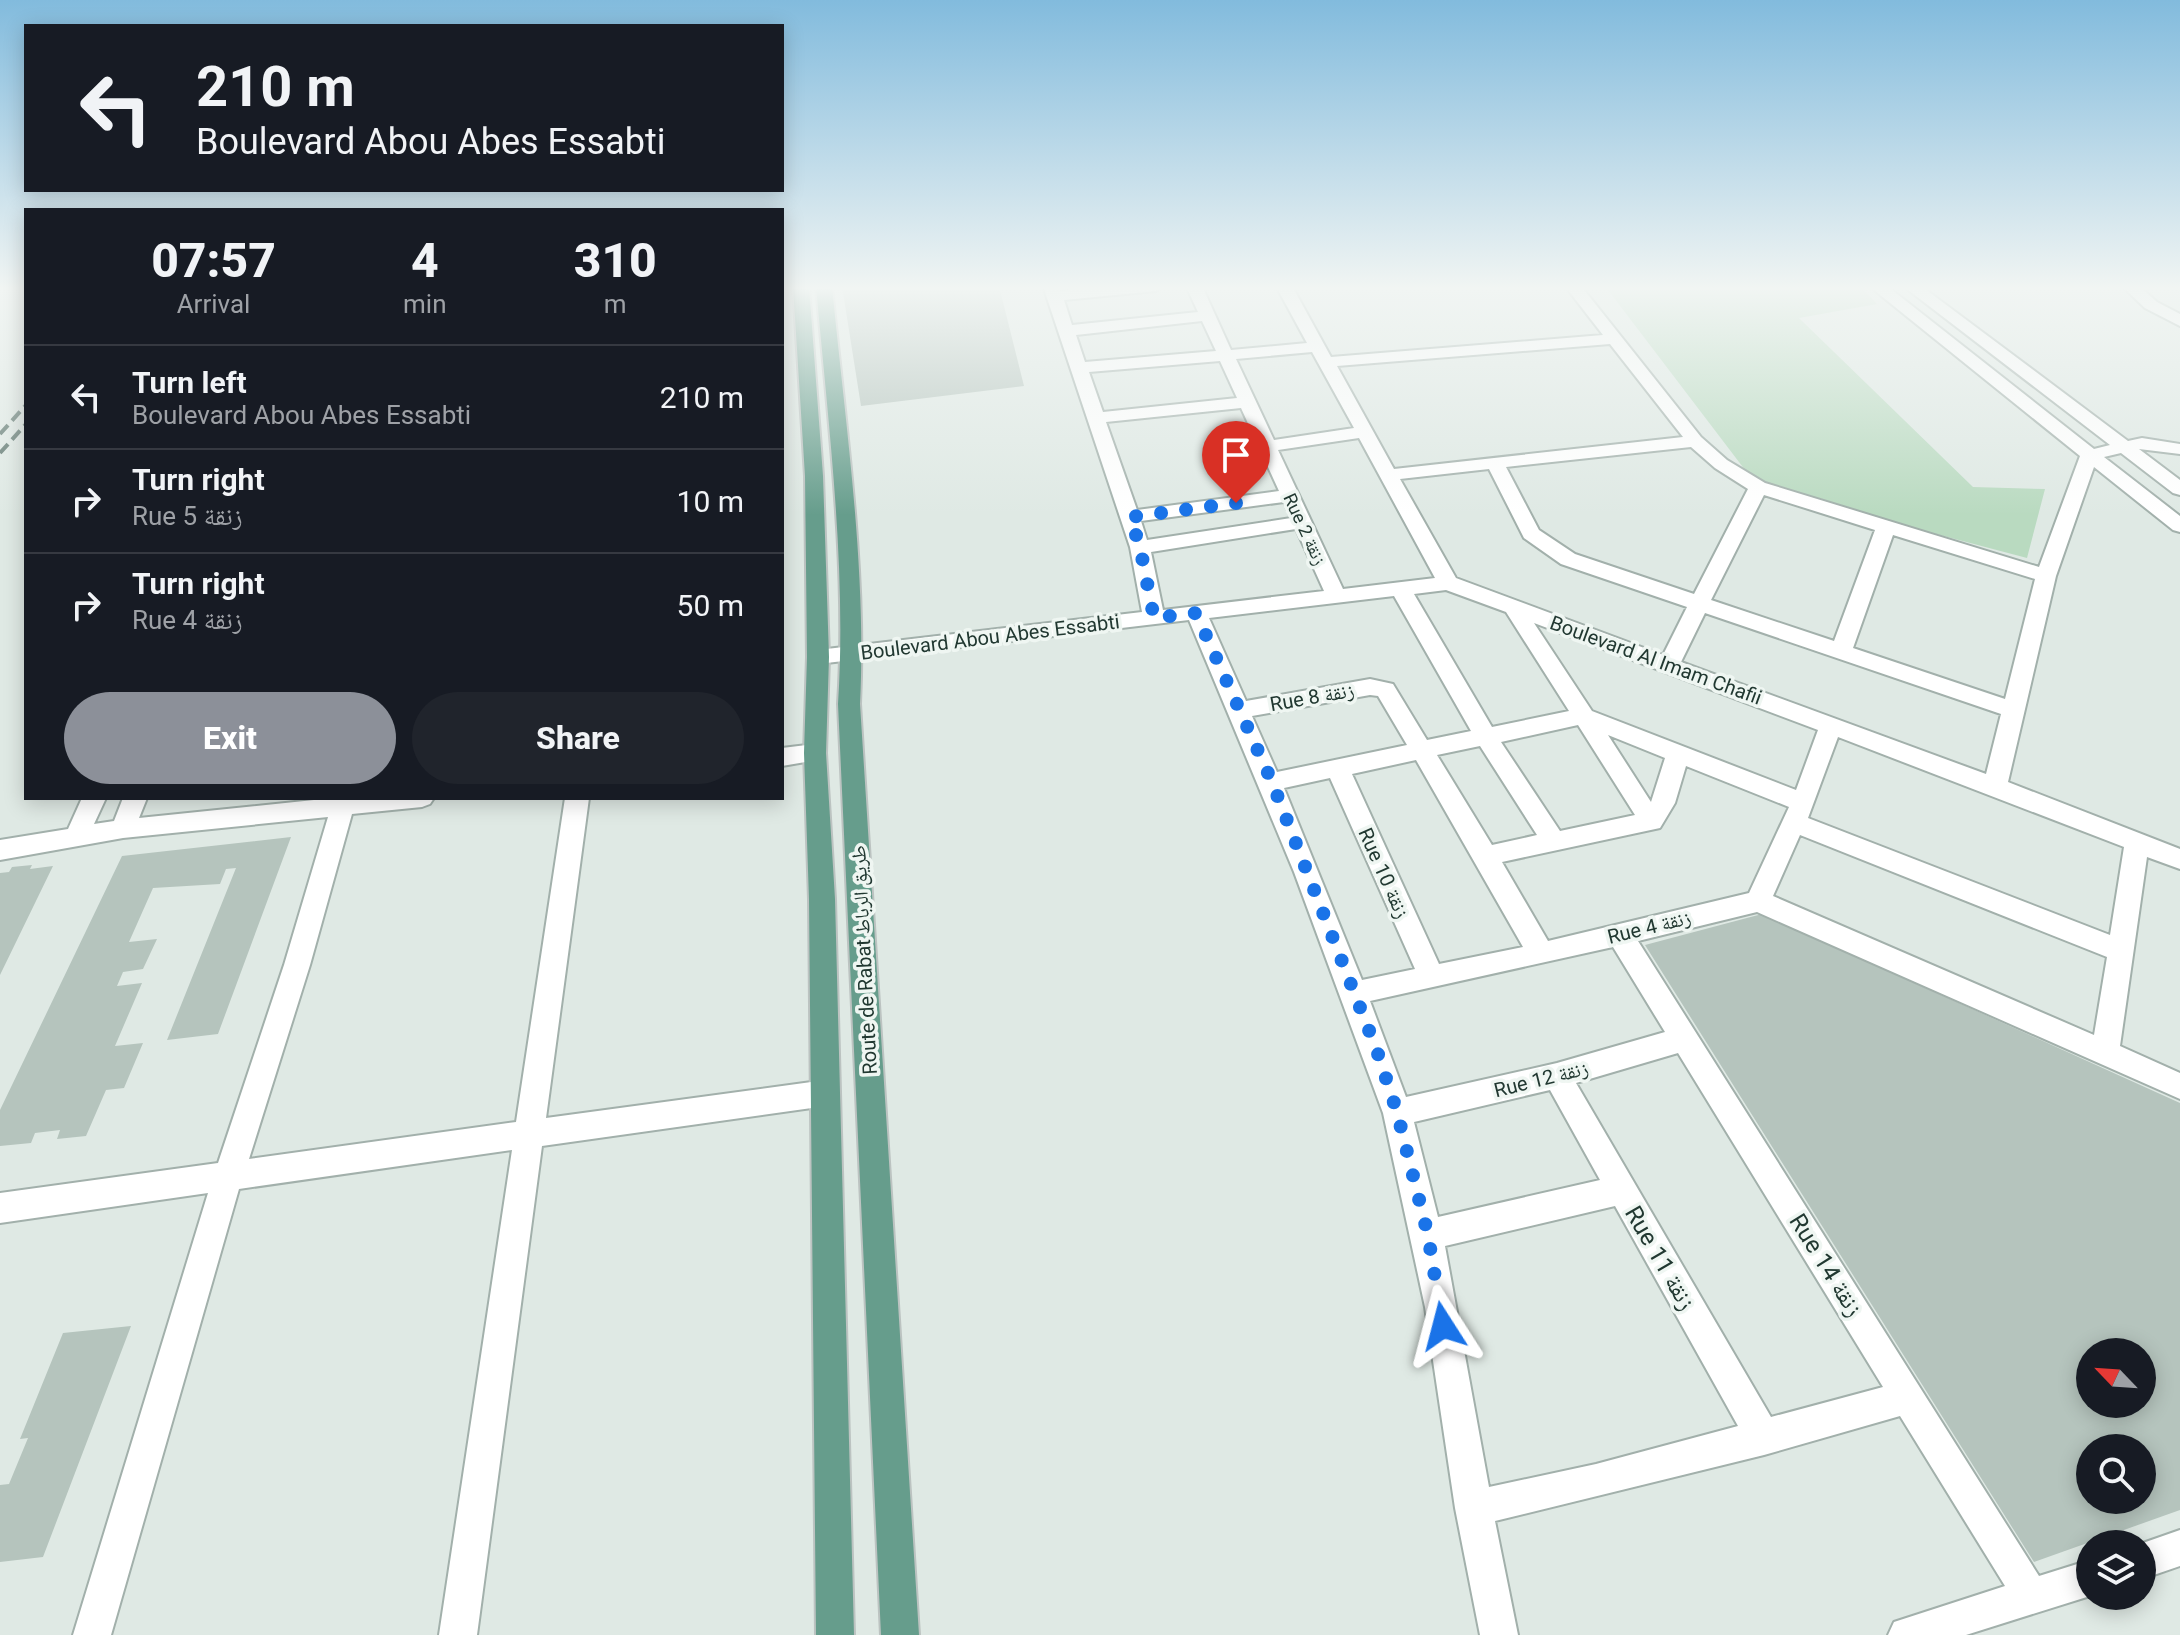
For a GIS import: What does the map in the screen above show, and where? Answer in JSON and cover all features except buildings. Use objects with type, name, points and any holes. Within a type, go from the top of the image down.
[{"type":"main road","name":"Route de Rabat طريق الرباط","points":[[807,362],[812,429],[818,657],[815,753],[826,1093],[835,1635]]},
{"type":"main road","name":"Route de Rabat طريق الرباط","points":[[833,362],[852,654],[849,704],[900,1635]]},
{"type":"street","points":[[1075,362],[1140,547],[1154,618]]},
{"type":"street","points":[[1077,368],[1133,362]]},
{"type":"street","name":"Rue 2 زنقة","points":[[1229,362],[1337,597]]},
{"type":"street","points":[[1327,362],[1448,583]]},
{"type":"street","points":[[1633,362],[1695,441],[1721,464],[1758,487],[2046,576]]},
{"type":"street","points":[[1973,362],[2180,526]]},
{"type":"street","points":[[2013,362],[2180,489]]},
{"type":"street","points":[[1095,418],[1248,402]]},
{"type":"street","points":[[2047,421],[2084,416]]},
{"type":"street","points":[[1268,446],[1366,432]]},
{"type":"street","points":[[1389,475],[1695,441]]},
{"type":"street","points":[[2089,455],[2124,446],[2156,443],[2180,449]]},
{"type":"street","points":[[1995,787],[2011,709],[2046,576],[2089,455]]},
{"type":"street","points":[[1495,464],[1531,534],[1568,559],[2011,709]]},
{"type":"street","points":[[1669,664],[1758,487]]},
{"type":"street","points":[[1130,517],[1290,495]]},
{"type":"street","points":[[1140,547],[1303,522]]},
{"type":"street","points":[[1841,650],[1886,527]]},
{"type":"street","name":"Boulevard Abou Abes Essabti","points":[[818,657],[1448,583]]},
{"type":"street","name":"Boulevard Al Imam Chafii","points":[[1448,583],[2180,859]]},
{"type":"street","points":[[1400,588],[1485,735],[1553,840]]},
{"type":"street","points":[[1514,608],[1651,821]]},
{"type":"street","points":[[1196,613],[1272,782],[1377,1051],[1397,1112],[1428,1235],[1473,1508],[1499,1635]]},
{"type":"street","name":"Rue 8 زنقة","points":[[1240,710],[1370,687],[1385,690],[1422,751]]},
{"type":"street","points":[[1272,782],[1582,716],[1678,753],[1798,813],[2121,951]]},
{"type":"street","points":[[1831,725],[1798,813],[1758,901],[2180,1086]]},
{"type":"street","points":[[1422,751],[1541,954]]},
{"type":"street","points":[[784,757],[815,753]]},
{"type":"street","points":[[1486,856],[1651,821],[1663,803],[1678,753]]},
{"type":"street","name":"Rue 10 زنقة","points":[[1338,769],[1431,976]]},
{"type":"street","points":[[77,836],[93,800]]},
{"type":"street","points":[[123,829],[134,800]]},
{"type":"street","points":[[0,850],[123,829],[383,800]]},
{"type":"street","points":[[458,1635],[577,800]]},
{"type":"street","points":[[92,1635],[228,1177],[297,965],[344,802]]},
{"type":"street","points":[[2105,1053],[2137,843]]},
{"type":"street","name":"Rue 4 زنقة","points":[[1353,993],[1541,954],[1758,901]]},
{"type":"street","name":"Rue 14 زنقة","points":[[1619,934],[2032,1597]]},
{"type":"street","name":"Rue 12 زنقة","points":[[1397,1112],[1557,1076],[1685,1039]]},
{"type":"street","name":"Rue 11 زنقة","points":[[1557,1076],[1764,1438]]},
{"type":"street","points":[[0,1208],[826,1093]]},
{"type":"street","points":[[1428,1235],[1620,1190]]},
{"type":"street","points":[[1473,1508],[1596,1481],[1908,1397]]},
{"type":"street","points":[[2156,1556],[2180,1548]]},
{"type":"street","points":[[1915,1634],[2076,1583]]},
{"type":"green space","points":[[1663,362],[1845,362],[1973,487],[2045,489],[2027,558],[1758,487]]},
{"type":"railway","points":[[0,434],[24,407]]},
{"type":"railway","points":[[0,453],[24,426]]},
{"type":"route","points":[[1236,503],[1130,517],[1140,547],[1154,618],[1196,613],[1272,782],[1377,1051],[1397,1112],[1428,1235],[1443,1326]]}]
